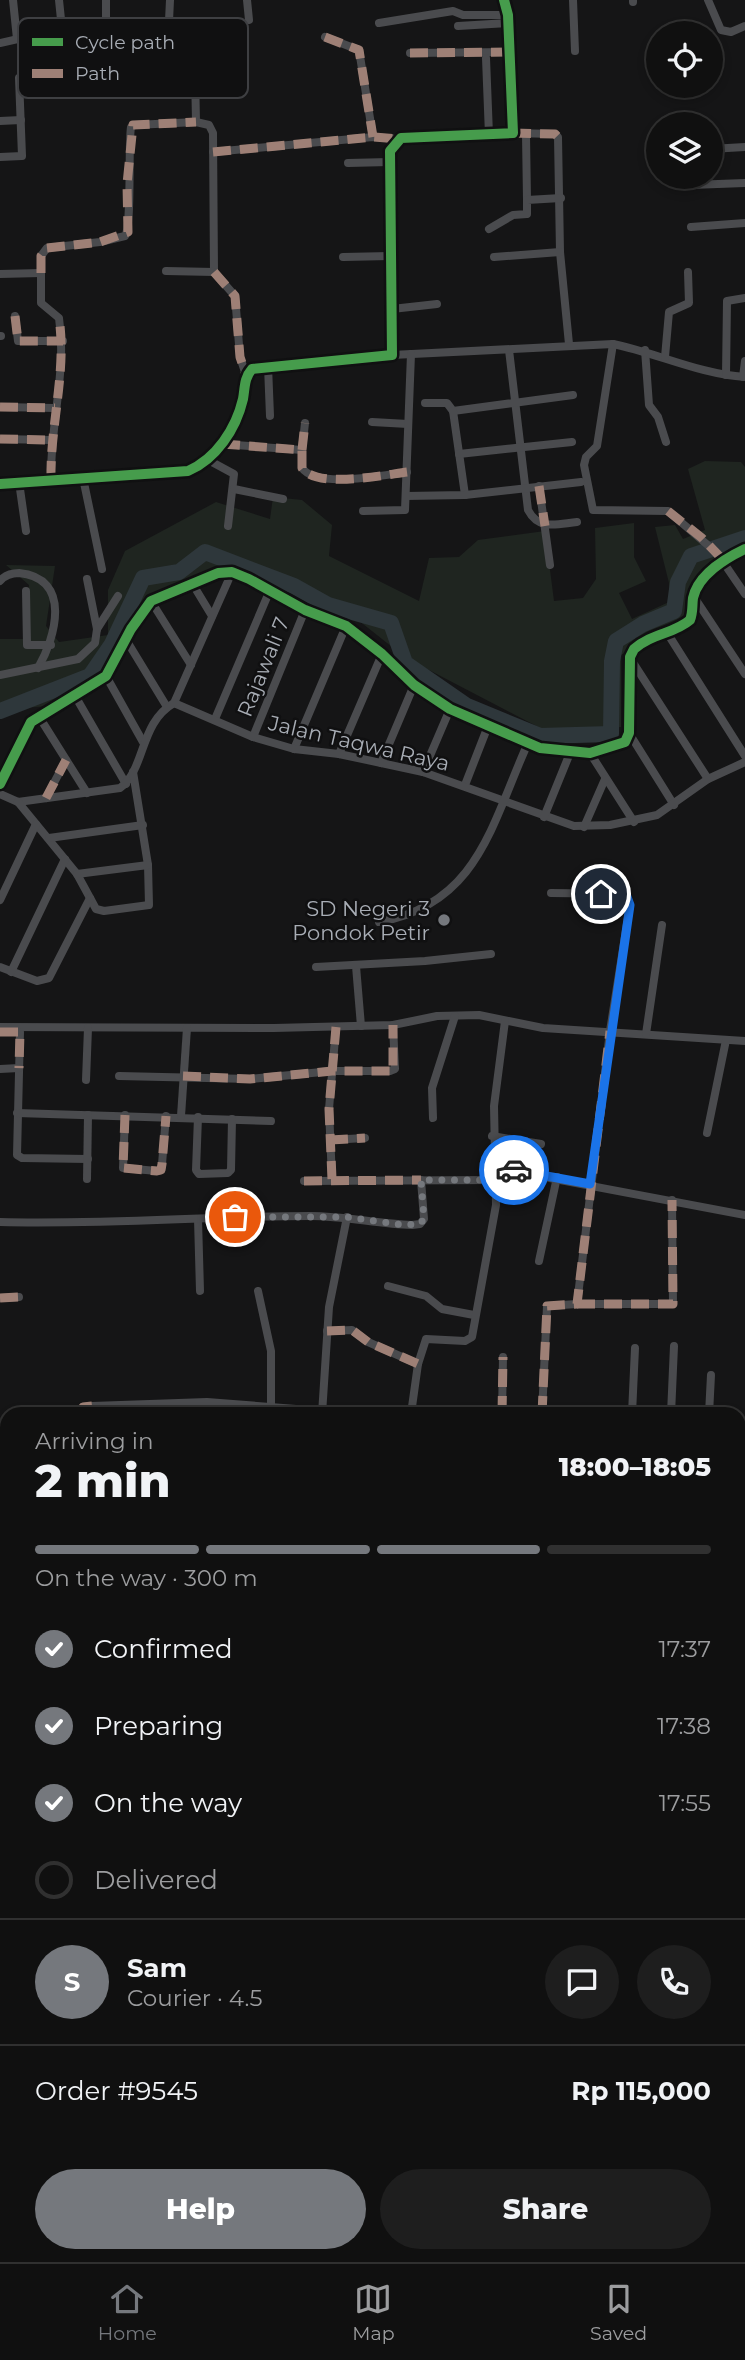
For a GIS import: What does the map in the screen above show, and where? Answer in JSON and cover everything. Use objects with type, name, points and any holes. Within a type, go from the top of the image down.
[{"type":"street","points":[[0,43],[18,39],[13,0]]},
{"type":"street","points":[[59,0],[61,18]]},
{"type":"street","points":[[106,0],[106,18]]},
{"type":"street","points":[[169,18],[170,0]]},
{"type":"street","points":[[247,0],[249,20]]},
{"type":"street","points":[[504,0],[508,19],[513,133]]},
{"type":"street","points":[[573,0],[575,51]]},
{"type":"street","points":[[708,0],[721,30],[731,32],[745,26]]},
{"type":"street","points":[[379,23],[453,10],[463,15],[508,19]]},
{"type":"street","points":[[458,26],[508,19]]},
{"type":"street","points":[[324,37],[359,50],[373,137]]},
{"type":"street","points":[[410,53],[509,52]]},
{"type":"street","points":[[486,58],[489,135]]},
{"type":"street","points":[[0,158],[22,156],[19,98]]},
{"type":"street","points":[[196,98],[196,122]]},
{"type":"street","points":[[0,121],[20,120]]},
{"type":"street","points":[[0,484],[188,471],[209,461],[222,444],[237,416],[246,375],[240,357],[235,296],[214,272],[212,128],[196,122],[133,125],[127,184],[128,233],[100,242],[47,248],[41,256],[41,303],[59,318],[63,341],[51,440],[51,479]]},
{"type":"street","points":[[214,152],[373,137],[397,139],[513,133],[555,134],[558,137],[561,198],[559,252],[569,344]]},
{"type":"street","points":[[489,229],[513,215],[527,214],[526,135]]},
{"type":"street","points":[[392,355],[389,162],[390,150],[397,139]]},
{"type":"street","points":[[723,148],[745,147]]},
{"type":"street","points":[[348,163],[389,162]]},
{"type":"street","points":[[723,184],[745,183]]},
{"type":"street","points":[[527,200],[561,198]]},
{"type":"street","points":[[691,227],[745,223]]},
{"type":"street","points":[[494,257],[559,252]]},
{"type":"street","points":[[343,257],[390,256]]},
{"type":"street","points":[[166,271],[214,272]]},
{"type":"street","points":[[665,357],[669,312],[689,303],[688,272]]},
{"type":"street","points":[[0,274],[41,273]]},
{"type":"street","points":[[726,375],[727,301],[745,298]]},
{"type":"street","points":[[392,309],[437,304]]},
{"type":"street","points":[[15,316],[18,341],[63,341]]},
{"type":"street","points":[[246,375],[253,369],[268,366],[569,344],[613,344],[726,375],[744,377],[745,361]]},
{"type":"street","points":[[613,344],[597,446],[586,457],[584,465],[593,510],[662,509],[717,552],[745,594]]},
{"type":"street","points":[[509,350],[524,488],[530,515],[545,526],[577,522]]},
{"type":"street","points":[[645,351],[649,405],[658,417],[666,442]]},
{"type":"street","points":[[363,511],[403,512],[406,496],[411,354]]},
{"type":"street","points":[[268,366],[270,416]]},
{"type":"street","points":[[453,411],[573,395]]},
{"type":"street","points":[[425,403],[447,403],[453,411],[465,495]]},
{"type":"street","points":[[0,407],[55,408]]},
{"type":"street","points":[[372,422],[408,424]]},
{"type":"street","points":[[305,423],[302,468],[311,476],[337,479],[407,472]]},
{"type":"street","points":[[0,439],[51,440]]},
{"type":"street","points":[[459,454],[572,442]]},
{"type":"street","points":[[222,444],[302,450]]},
{"type":"street","points":[[209,461],[231,471],[234,489],[228,526]]},
{"type":"street","points":[[83,478],[103,569]]},
{"type":"street","points":[[19,482],[26,531]]},
{"type":"street","points":[[406,496],[465,495],[581,482]]},
{"type":"street","points":[[539,486],[551,565]]},
{"type":"street","points":[[234,489],[283,499]]},
{"type":"street","points":[[674,805],[629,733],[630,657],[644,640],[690,620],[694,596],[711,571],[745,549]]},
{"type":"street","points":[[18,802],[120,788],[126,783],[150,727],[170,705],[191,665],[232,572]]},
{"type":"street","points":[[0,784],[26,728],[38,715],[106,676],[125,638],[151,601],[218,573],[232,572],[305,610],[346,626],[382,654],[414,685],[450,709],[528,743],[570,752],[590,753],[619,746],[629,733]]},
{"type":"street","points":[[0,581],[3,576],[14,573],[31,575],[46,582],[55,606],[51,645],[38,668]]},
{"type":"street","points":[[87,579],[97,629]]},
{"type":"street","points":[[192,583],[212,615]]},
{"type":"street","points":[[215,719],[271,590]]},
{"type":"street","points":[[26,591],[27,645],[51,645]]},
{"type":"street","points":[[0,674],[78,659],[94,643],[97,629],[118,596]]},
{"type":"street","points":[[694,596],[745,674]]},
{"type":"street","points":[[151,601],[191,665]]},
{"type":"street","name":"Rajawali 7","points":[[253,737],[305,610]]},
{"type":"street","points":[[294,749],[346,626]]},
{"type":"street","points":[[666,631],[745,756]]},
{"type":"street","points":[[125,638],[170,705]]},
{"type":"street","points":[[339,754],[382,654]]},
{"type":"street","points":[[630,657],[708,779]]},
{"type":"street","points":[[106,676],[143,742]]},
{"type":"street","points":[[381,763],[414,685]]},
{"type":"street","points":[[74,694],[126,783]]},
{"type":"street","name":"Jalan Taqwa Raya","points":[[170,705],[215,719],[253,737],[294,749],[339,754],[423,772],[465,785],[544,817],[584,827],[634,822],[674,805],[708,779],[745,762]]},
{"type":"street","points":[[423,772],[450,709]]},
{"type":"street","points":[[38,715],[87,793]]},
{"type":"street","points":[[465,785],[488,726]]},
{"type":"street","points":[[379,922],[407,916],[453,888],[490,836],[528,743]]},
{"type":"street","points":[[544,817],[570,752]]},
{"type":"street","points":[[590,753],[604,779],[634,822]]},
{"type":"street","points":[[46,798],[66,760]]},
{"type":"street","points":[[0,794],[18,802],[50,838],[100,911],[149,905],[151,902],[143,825],[132,771]]},
{"type":"street","points":[[584,827],[604,779]]},
{"type":"street","points":[[0,901],[36,824]]},
{"type":"street","points":[[50,838],[143,825]]},
{"type":"street","points":[[11,972],[65,859]]},
{"type":"street","points":[[77,874],[148,865]]},
{"type":"street","points":[[551,893],[626,894],[630,899],[610,1031],[577,1304]]},
{"type":"street","points":[[0,967],[37,981],[49,978],[90,898]]},
{"type":"street","points":[[646,1034],[662,925]]},
{"type":"street","points":[[316,967],[491,954]]},
{"type":"street","points":[[356,966],[360,1026]]},
{"type":"street","points":[[0,1027],[108,1029],[393,1026],[437,1016],[480,1015],[543,1028],[745,1041]]},
{"type":"street","points":[[433,1118],[432,1088],[455,1016]]},
{"type":"street","points":[[412,1407],[424,1343],[429,1338],[471,1339],[488,1259],[497,1180],[492,1136],[505,1021]]},
{"type":"street","points":[[118,1076],[250,1079],[332,1071],[393,1071],[393,1026]]},
{"type":"street","points":[[332,1179],[330,1140],[336,1027]]},
{"type":"street","points":[[86,1080],[88,1028]]},
{"type":"street","points":[[181,1116],[187,1028]]},
{"type":"street","points":[[0,1032],[20,1032],[16,1151],[19,1157],[88,1159]]},
{"type":"street","points":[[708,1133],[726,1040]]},
{"type":"street","points":[[0,1069],[19,1068]]},
{"type":"street","points":[[17,1113],[181,1116],[271,1121]]},
{"type":"street","points":[[87,1179],[88,1115]]},
{"type":"street","points":[[125,1115],[123,1168],[157,1171],[161,1170],[162,1164],[166,1116]]},
{"type":"street","points":[[198,1117],[196,1170],[199,1174],[230,1171],[232,1119]]},
{"type":"street","points":[[492,1136],[541,1144]]},
{"type":"street","points":[[330,1140],[365,1138]]},
{"type":"street","points":[[496,1168],[557,1177],[745,1215]]},
{"type":"street","points":[[539,1261],[557,1177]]},
{"type":"street","points":[[0,1222],[109,1223],[347,1217],[403,1225],[420,1224],[424,1219],[421,1180]]},
{"type":"street","points":[[304,1181],[497,1180]]},
{"type":"street","points":[[542,1407],[547,1306],[673,1304],[672,1200]]},
{"type":"street","points":[[322,1407],[327,1331],[347,1217]]},
{"type":"street","points":[[198,1219],[200,1291]]},
{"type":"street","points":[[388,1286],[426,1296],[442,1309],[474,1315]]},
{"type":"street","points":[[83,1407],[207,1402],[271,1407],[270,1342],[258,1291]]},
{"type":"street","points":[[0,1298],[19,1297]]},
{"type":"street","points":[[327,1331],[352,1330],[368,1342],[418,1364]]},
{"type":"street","points":[[671,1407],[674,1346]]},
{"type":"street","points":[[632,1407],[635,1348]]},
{"type":"street","points":[[502,1407],[503,1357]]},
{"type":"street","points":[[709,1407],[711,1375]]},
{"type":"shaded area","points":[[705,461],[741,462],[745,467],[745,547],[715,561],[690,615],[621,655],[621,727],[548,732],[406,658],[358,620],[247,565],[156,597],[136,625],[120,657],[97,679],[48,706],[0,710],[0,639],[24,639],[29,585],[6,565],[55,566],[46,626],[59,642],[108,635],[108,590],[125,551],[216,502],[270,519],[273,497],[302,500],[332,525],[329,556],[419,601],[429,558],[459,557],[478,540],[545,531],[554,601],[583,598],[596,579],[595,528],[634,523],[634,557],[646,581],[619,593],[632,619],[669,602],[669,583],[655,527],[675,525],[683,539],[705,530],[688,469]]},
{"type":"waterway","points":[[0,711],[90,676],[112,644],[143,578],[179,572],[205,552],[294,586],[328,605],[391,623],[405,663],[467,706],[540,736],[611,734],[612,661],[616,641],[643,624],[674,611],[678,582],[691,556],[745,538]]},
{"type":"marked path","points":[[325,37],[359,50],[373,137]]},
{"type":"marked path","points":[[410,53],[509,52]]},
{"type":"marked path","points":[[41,273],[41,256],[47,248],[100,242],[128,232],[127,184],[133,125],[196,122]]},
{"type":"marked path","points":[[513,133],[555,134],[558,137]]},
{"type":"marked path","points":[[213,152],[373,137],[397,139]]},
{"type":"marked path","points":[[214,272],[235,296],[240,357],[246,375]]},
{"type":"marked path","points":[[15,316],[18,341],[63,341]]},
{"type":"marked path","points":[[51,479],[61,358],[59,318]]},
{"type":"marked path","points":[[0,407],[55,408]]},
{"type":"marked path","points":[[302,450],[305,423]]},
{"type":"marked path","points":[[0,439],[51,440]]},
{"type":"marked path","points":[[222,444],[302,450],[302,468],[321,478],[367,478],[407,472]]},
{"type":"marked path","points":[[539,486],[545,526]]},
{"type":"marked path","points":[[668,511],[702,538],[724,561]]},
{"type":"marked path","points":[[46,798],[66,760]]},
{"type":"marked path","points":[[183,1076],[250,1079],[332,1071],[393,1071],[393,1025]]},
{"type":"marked path","points":[[332,1179],[329,1109],[336,1027]]},
{"type":"marked path","points":[[542,1407],[547,1306],[577,1304],[610,1031]]},
{"type":"marked path","points":[[0,1032],[20,1032],[19,1068]]},
{"type":"marked path","points":[[125,1115],[123,1168],[157,1171],[161,1170],[162,1164],[166,1116]]},
{"type":"marked path","points":[[330,1140],[365,1138]]},
{"type":"marked path","points":[[304,1181],[421,1180]]},
{"type":"marked path","points":[[577,1304],[673,1304],[672,1200]]},
{"type":"marked path","points":[[0,1298],[19,1297]]},
{"type":"marked path","points":[[327,1331],[352,1330],[368,1342],[418,1364]]},
{"type":"marked path","points":[[502,1407],[503,1357]]},
{"type":"marked path","points":[[83,1407],[92,1406]]},
{"type":"cycle path","points":[[0,484],[188,471],[216,451],[230,432],[240,410],[246,380],[252,369],[392,355],[390,151],[401,138],[513,133],[508,15],[504,0]]},
{"type":"cycle path","points":[[0,784],[31,722],[106,676],[131,629],[151,601],[218,573],[232,572],[305,610],[346,626],[382,654],[414,685],[450,709],[540,748],[590,753],[625,742],[629,733],[630,657],[634,649],[690,620],[693,598],[701,582],[722,562],[745,549]]},
{"type":"way so far","points":[[235,1217],[347,1217],[403,1225],[420,1224],[424,1219],[421,1180],[497,1180],[496,1168],[514,1170]]},
{"type":"place","name":"SD Negeri 3 Pondok Petir","points":[[444,920]]},
{"type":"route","points":[[514,1170],[590,1184],[630,905],[626,894],[601,894]]}]
